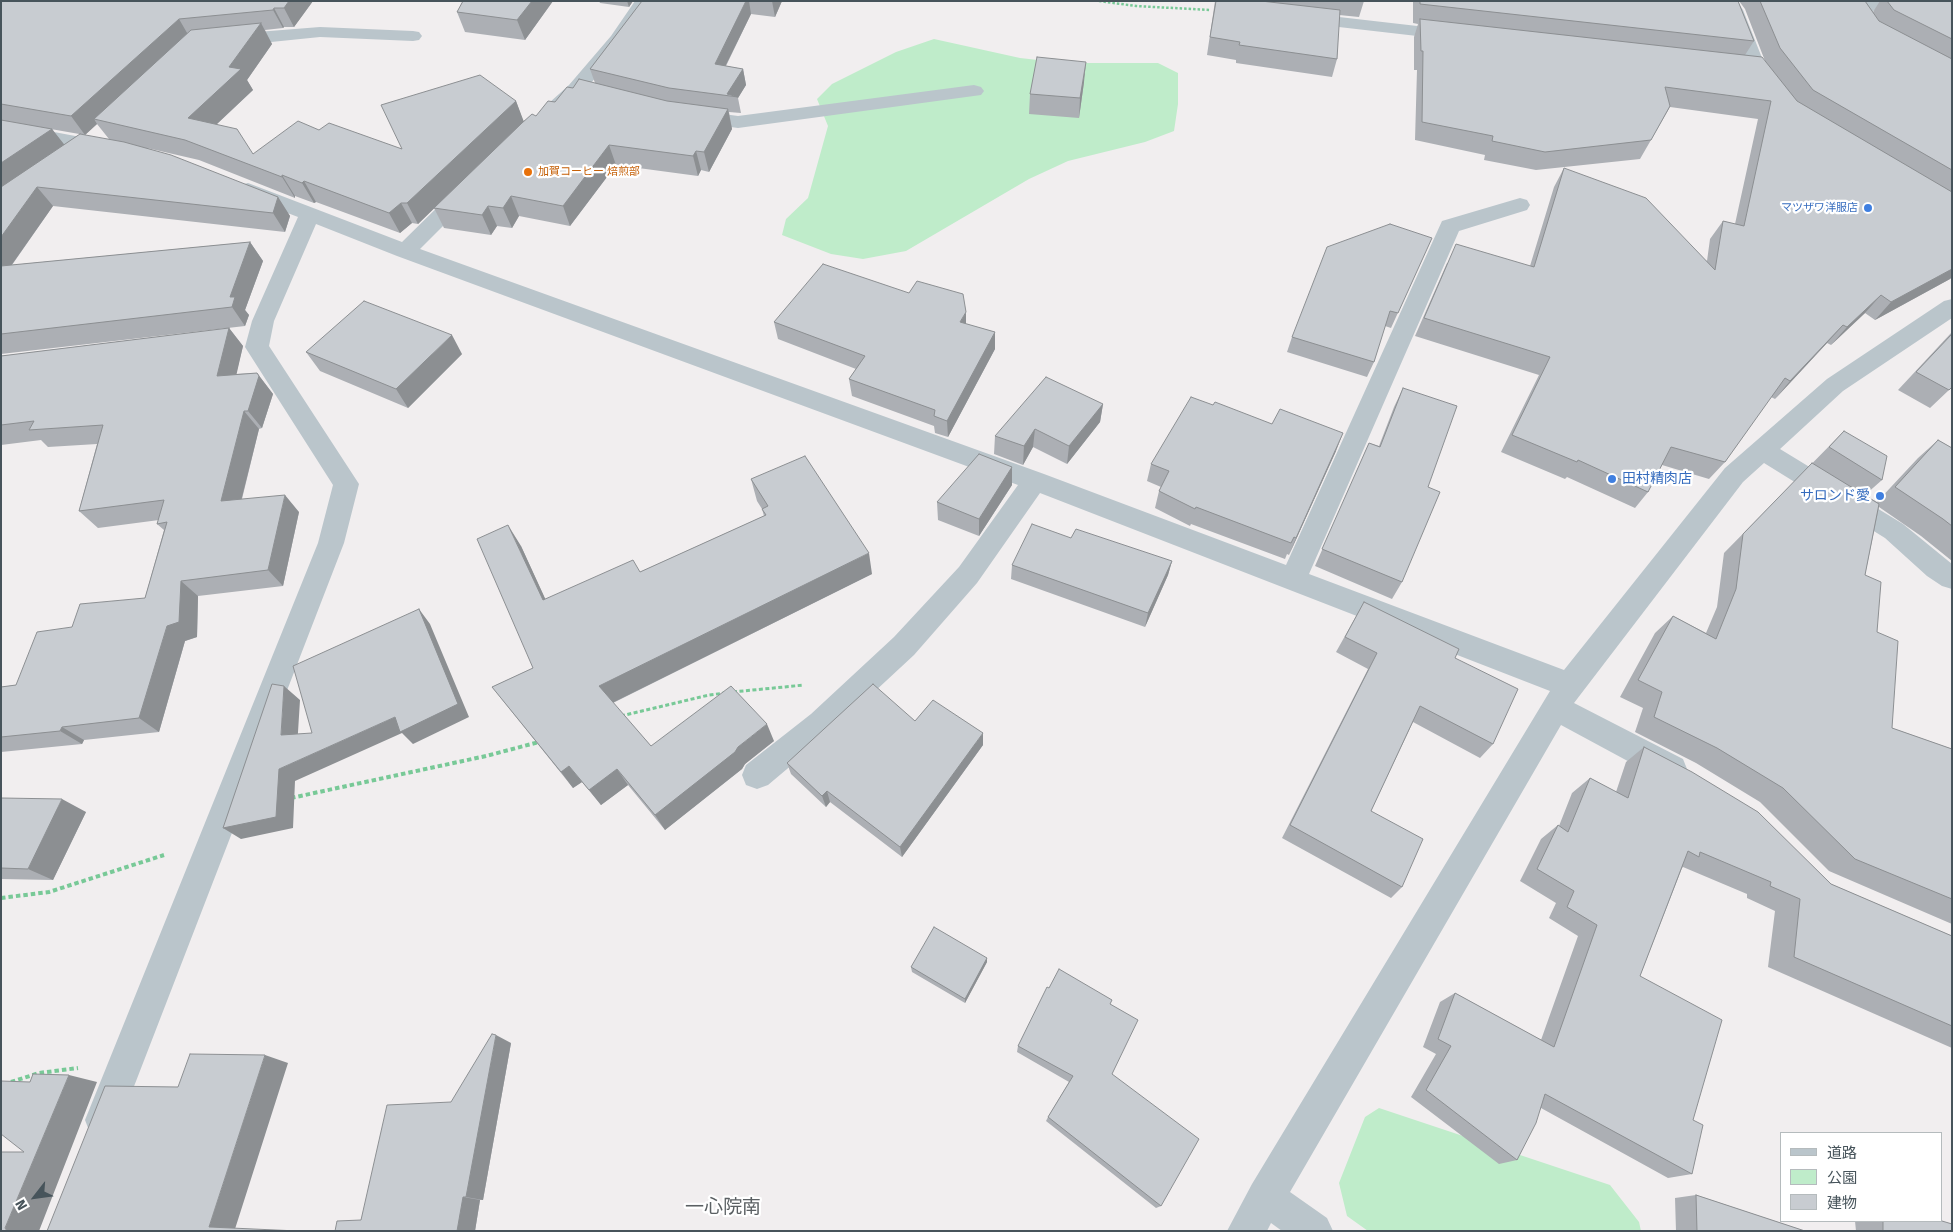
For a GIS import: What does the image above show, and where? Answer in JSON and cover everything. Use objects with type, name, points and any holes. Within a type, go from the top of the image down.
[{"type":"street","points":[[542,119],[576,89],[618,40],[644,1]]},
{"type":"street","points":[[1728,1],[1734,10],[1747,67],[1780,98]]},
{"type":"street","points":[[1878,1],[1858,12],[1873,34],[1891,44]]},
{"type":"street","points":[[1243,6],[1470,37]]},
{"type":"street","points":[[216,42],[320,32],[413,36]]},
{"type":"street","points":[[576,89],[596,94]]},
{"type":"street","points":[[673,113],[738,122],[974,91]]},
{"type":"street","points":[[1,128],[96,138],[122,150]]},
{"type":"street","points":[[65,161],[96,138]]},
{"type":"street","points":[[405,251],[480,177]]},
{"type":"street","points":[[228,182],[405,251],[1035,481],[1293,580],[1563,697],[1692,780]]},
{"type":"street","points":[[1293,580],[1450,226],[1520,205]]},
{"type":"street","points":[[91,1150],[212,839],[331,542],[346,484],[250,335],[263,321],[309,214]]},
{"type":"street","points":[[1246,1231],[1563,697],[1734,475],[1836,385],[1952,308]]},
{"type":"street","points":[[1762,450],[1894,531],[1936,568],[1952,578]]},
{"type":"street","points":[[757,775],[821,723],[904,646],[968,575],[1035,481]]},
{"type":"street","points":[[1265,1197],[1314,1231]]},
{"type":"path","points":[[1099,1],[1136,6],[1243,6]]},
{"type":"path","points":[[615,718],[709,695],[807,685]]},
{"type":"path","points":[[288,799],[486,756],[547,740]]},
{"type":"path","points":[[1,898],[49,892],[212,839]]},
{"type":"path","points":[[1,1085],[39,1073],[126,1061]]},
{"type":"green space","points":[[934,39],[1020,58],[1065,63],[1158,63],[1178,73],[1178,104],[1174,131],[1145,142],[1068,161],[1029,179],[906,251],[863,259],[831,254],[782,235],[786,219],[808,198],[828,126],[817,99],[832,84],[896,52]]},
{"type":"green space","points":[[1379,1108],[1610,1185],[1639,1222],[1641,1231],[1368,1231],[1347,1216],[1339,1183],[1365,1117]]},
{"type":"building","points":[[1,1],[289,1],[284,8],[274,8],[273,10],[179,19],[71,116],[1,104]]},
{"type":"building","points":[[463,1],[532,1],[517,20],[457,12]]},
{"type":"building","points":[[642,1],[746,1],[715,64],[743,69],[727,94],[738,97],[669,88],[590,69]]},
{"type":"building","points":[[1216,1],[1261,1],[1340,10],[1337,59],[1239,45],[1240,42],[1210,37]]},
{"type":"building","points":[[1420,1],[1738,1],[1754,41],[1420,4]]},
{"type":"building","points":[[1760,1],[1865,1],[1879,21],[1952,59],[1952,170],[1813,90],[1780,48]]},
{"type":"building","points":[[1887,1],[1952,1],[1952,39],[1894,10]]},
{"type":"building","points":[[1420,19],[1762,57],[1797,101],[1952,192],[1952,269],[1891,302],[1881,295],[1847,327],[1843,325],[1790,381],[1785,378],[1725,462],[1671,447],[1648,492],[1578,460],[1577,462],[1512,435],[1550,357],[1424,318],[1456,244],[1534,267],[1564,168],[1646,198],[1715,270],[1723,221],[1744,226],[1771,101],[1665,87],[1670,106],[1651,140],[1545,152],[1492,141],[1493,136],[1422,122],[1423,51],[1421,51]]},
{"type":"building","points":[[261,23],[229,67],[241,69],[188,118],[237,129],[253,154],[298,121],[319,130],[329,123],[402,149],[381,105],[480,75],[516,101],[407,203],[401,203],[389,213],[304,181],[302,183],[282,175],[282,177],[185,140],[94,119],[191,30]]},
{"type":"building","points":[[1037,57],[1086,62],[1080,98],[1030,94]]},
{"type":"building","points":[[579,79],[667,101],[728,109],[704,152],[696,151],[693,156],[609,145],[563,206],[511,196],[503,208],[488,206],[482,215],[434,208],[532,114],[536,116],[548,101],[555,102],[567,87],[573,88]]},
{"type":"building","points":[[1,120],[52,129],[1,163]]},
{"type":"building","points":[[80,134],[124,142],[171,155],[278,197],[273,213],[37,187],[1,237],[1,187]]},
{"type":"building","points":[[1390,224],[1432,238],[1398,313],[1390,311],[1374,362],[1292,337],[1327,247]]},
{"type":"building","points":[[250,242],[230,297],[235,297],[232,307],[1,334],[1,266]]},
{"type":"building","points":[[823,264],[909,293],[917,281],[963,294],[966,312],[960,322],[995,332],[947,421],[934,416],[935,410],[849,379],[865,356],[774,322]]},
{"type":"building","points":[[364,301],[452,335],[396,389],[306,352]]},
{"type":"building","points":[[229,328],[217,376],[257,373],[259,376],[248,411],[244,411],[221,501],[285,495],[268,570],[181,581],[179,622],[167,626],[139,718],[62,727],[60,731],[1,737],[1,687],[16,685],[37,632],[72,627],[80,604],[145,598],[167,522],[157,524],[164,500],[79,511],[103,425],[29,430],[34,421],[1,425],[1,356]]},
{"type":"building","points":[[1952,334],[1952,387],[1949,390],[1916,372]]},
{"type":"building","points":[[1046,377],[1103,404],[1069,446],[1035,429],[1024,446],[995,436]]},
{"type":"building","points":[[1403,388],[1457,406],[1428,487],[1440,492],[1402,582],[1322,549],[1369,443],[1380,447]]},
{"type":"building","points":[[1191,397],[1213,405],[1215,402],[1272,424],[1280,409],[1343,433],[1296,538],[1294,537],[1291,543],[1196,507],[1195,509],[1159,491],[1169,471],[1151,464]]},
{"type":"building","points":[[1844,431],[1887,456],[1882,480],[1829,447]]},
{"type":"building","points":[[1938,440],[1952,448],[1952,526],[1895,487]]},
{"type":"building","points":[[979,454],[1012,467],[979,519],[937,502]]},
{"type":"building","points":[[805,456],[869,553],[599,686],[651,746],[731,686],[767,724],[738,747],[735,752],[655,815],[617,769],[589,790],[569,766],[561,772],[492,687],[533,668],[477,539],[508,525],[543,600],[633,560],[640,572],[766,515],[762,509],[768,506],[751,479]]},
{"type":"building","points":[[1812,463],[1879,504],[1865,575],[1881,582],[1877,632],[1898,641],[1892,728],[1952,749],[1952,899],[1855,859],[1783,788],[1717,748],[1654,717],[1662,692],[1638,680],[1673,616],[1716,639],[1736,589],[1743,534]]},
{"type":"building","points":[[1032,524],[1071,538],[1076,529],[1172,561],[1148,613],[1012,565]]},
{"type":"building","points":[[1364,602],[1459,649],[1455,658],[1518,689],[1493,744],[1420,706],[1371,811],[1423,839],[1402,887],[1290,825],[1377,653],[1345,637]]},
{"type":"building","points":[[419,609],[458,704],[400,732],[395,717],[279,769],[276,817],[223,828],[272,684],[284,686],[281,735],[312,733],[293,666]]},
{"type":"building","points":[[873,684],[915,721],[933,700],[983,733],[900,847],[827,791],[822,796],[787,763]]},
{"type":"building","points":[[1644,747],[1692,772],[1758,812],[1831,884],[1952,936],[1952,1026],[1794,957],[1800,899],[1770,886],[1771,882],[1700,852],[1699,857],[1688,851],[1640,976],[1722,1020],[1693,1120],[1703,1125],[1692,1174],[1545,1094],[1536,1123],[1517,1160],[1426,1090],[1451,1046],[1438,1039],[1455,993],[1554,1047],[1597,925],[1567,907],[1574,891],[1537,869],[1558,825],[1568,832],[1590,778],[1628,798]]},
{"type":"building","points":[[1,798],[62,799],[28,869],[1,868]]},
{"type":"building","points":[[934,927],[987,958],[965,999],[911,967]]},
{"type":"building","points":[[1059,969],[1112,1000],[1110,1004],[1138,1020],[1112,1074],[1199,1139],[1161,1206],[1048,1117],[1073,1076],[1018,1046],[1047,987],[1049,988]]},
{"type":"building","points":[[492,1034],[496,1035],[466,1197],[463,1197],[457,1231],[335,1231],[337,1221],[361,1220],[387,1105],[451,1102]]},
{"type":"building","points":[[190,1054],[265,1055],[209,1227],[298,1231],[47,1231],[105,1086],[178,1087]]},
{"type":"building","points":[[33,1074],[69,1075],[5,1228],[7,1231],[1,1231],[1,1152],[24,1152],[1,1134],[1,1081],[30,1082]]},
{"type":"building","points":[[1696,1195],[1805,1231],[1697,1231]]},
{"type":"building","points":[[1943,1221],[1952,1224],[1952,1231],[1883,1231],[1883,1222]]},
{"type":"place","name":"加賀コーヒー 焙煎部","points":[[528,172]]},
{"type":"place","name":"マツザワ洋服店","points":[[1868,208]]},
{"type":"place","name":"田村精肉店","points":[[1612,479]]},
{"type":"place","name":"サロンド愛","points":[[1880,496]]},
{"type":"district","name":"一心院南","points":[[723,1208]]}]
